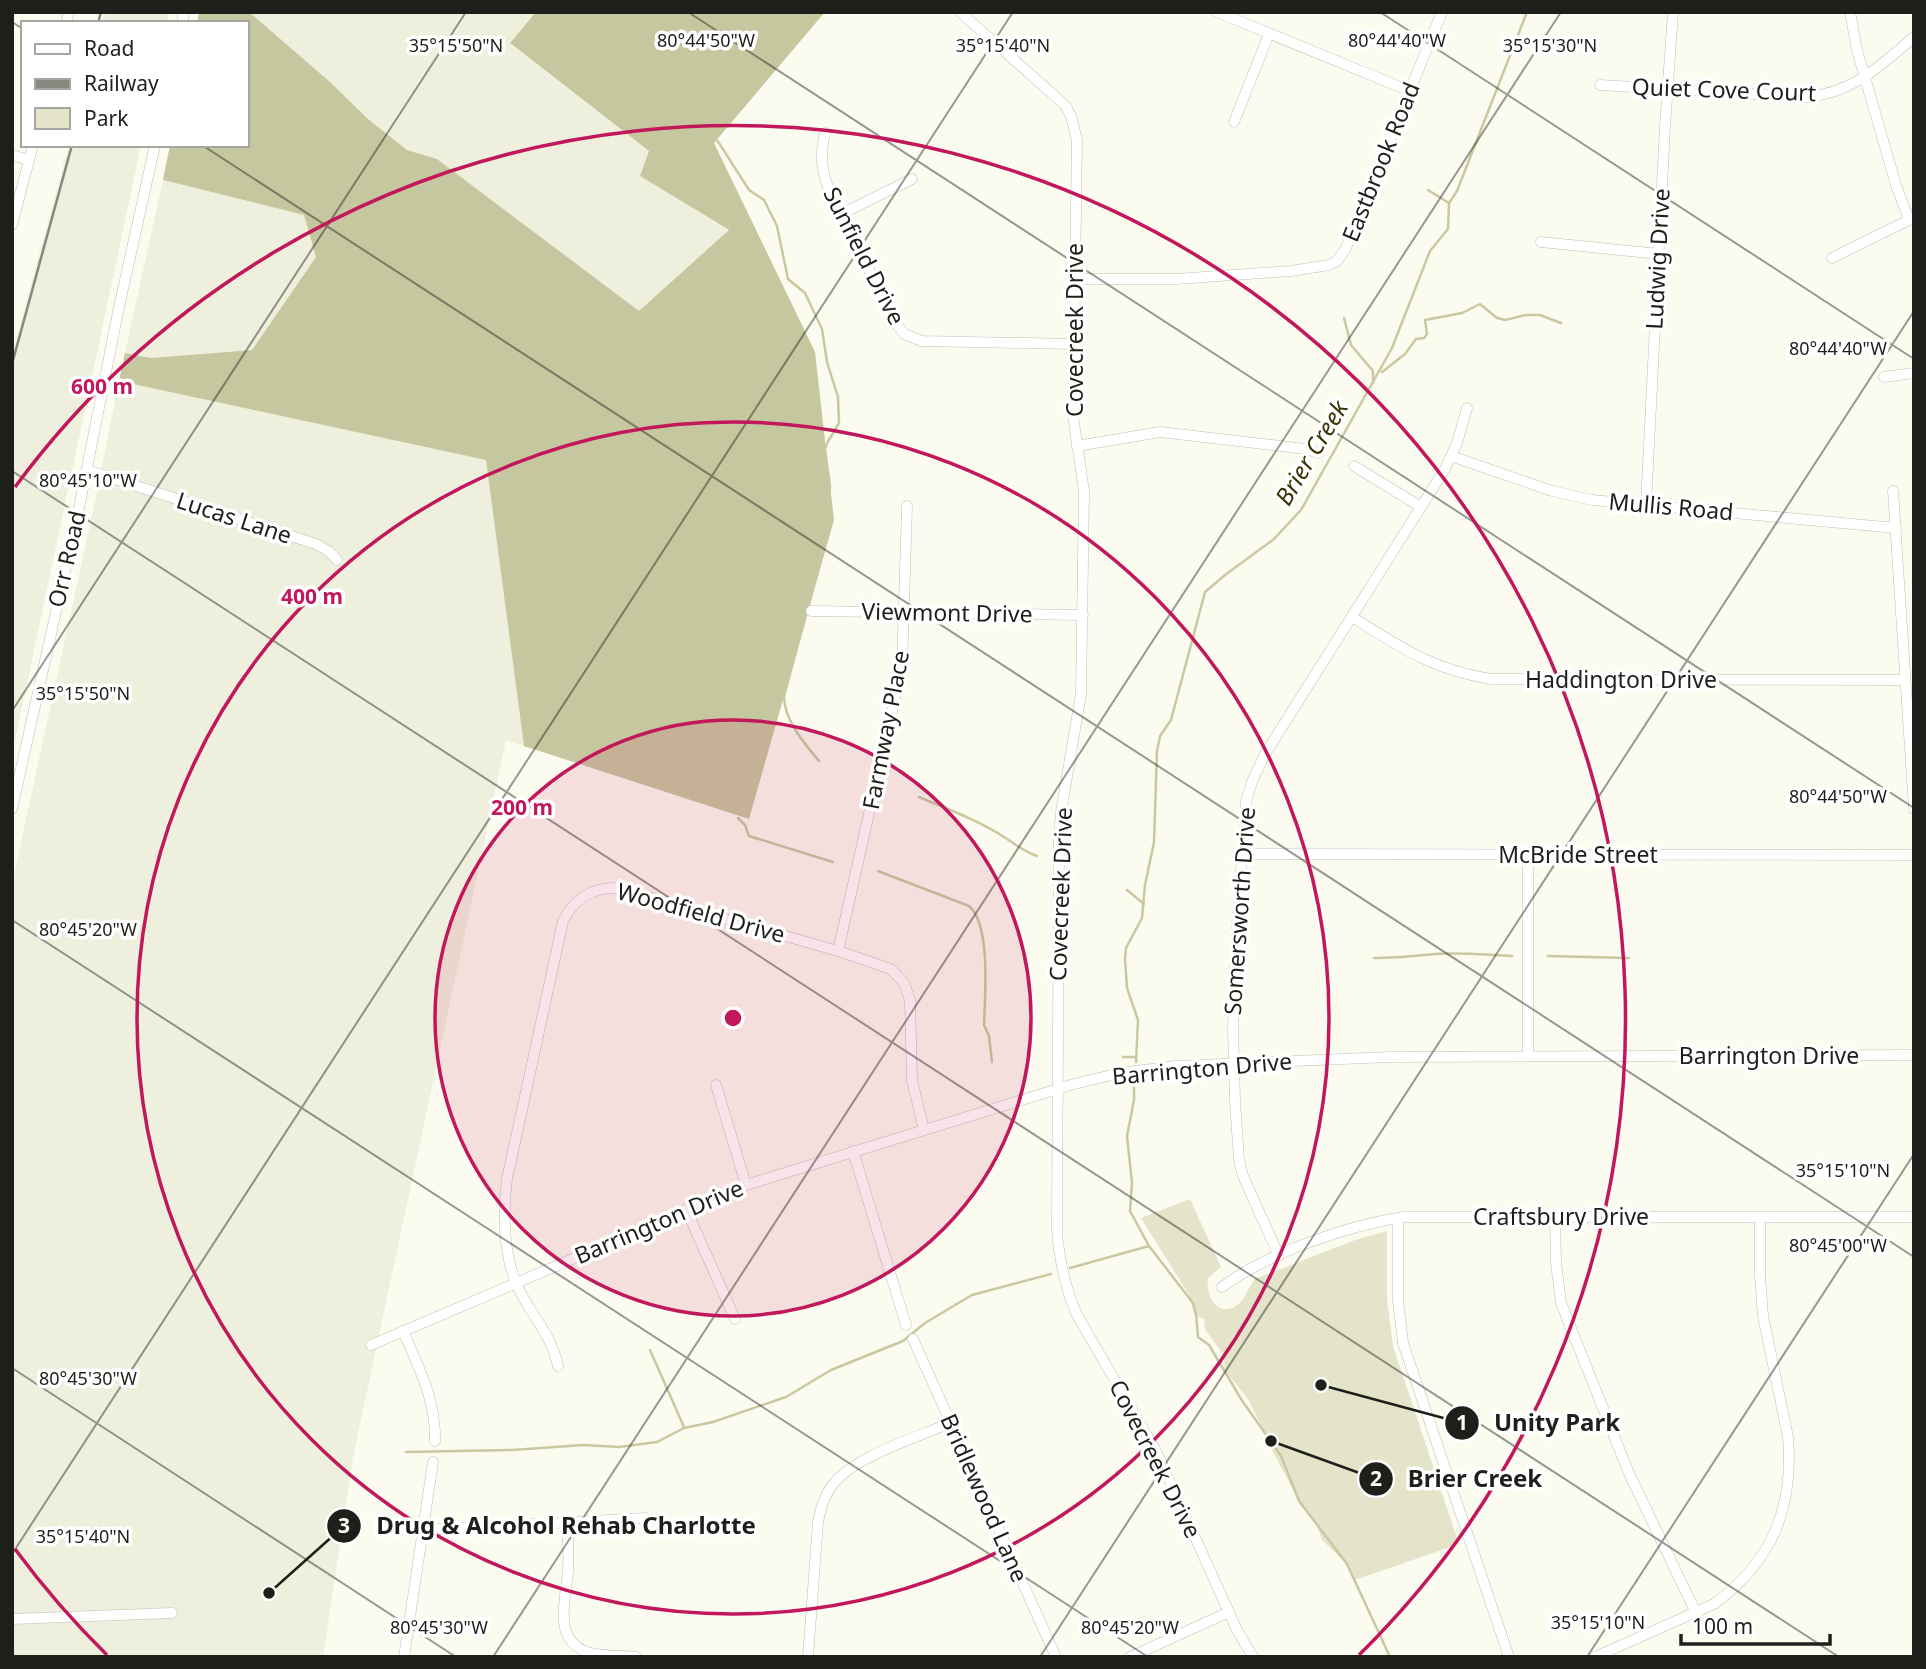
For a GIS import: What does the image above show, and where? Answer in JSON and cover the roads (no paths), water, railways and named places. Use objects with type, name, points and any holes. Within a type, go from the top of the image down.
[{"type":"street","name":"Covecreek Drive","points":[[960,12],[1056,95],[1072,116],[1077,140],[1073,416],[1084,491],[1083,615],[1081,694],[1061,812],[1059,841],[1059,1252],[1067,1291],[1077,1315],[1156,1451],[1229,1612],[1253,1657]]},
{"type":"street","points":[[1217,12],[1410,92]]},
{"type":"street","name":"Eastbrook Road","points":[[1075,279],[1176,279],[1291,271],[1329,265],[1337,261],[1345,250],[1442,12]]},
{"type":"street","name":"Ludwig Drive","points":[[1646,505],[1673,12]]},
{"type":"street","points":[[1832,258],[1912,219],[1896,185],[1854,38],[1850,12]]},
{"type":"street","points":[[1234,122],[1269,34]]},
{"type":"street","name":"Quiet Cove Court","points":[[1600,85],[1807,97],[1841,91],[1865,76],[1914,37]]},
{"type":"street","name":"Sunfield Drive","points":[[825,133],[821,156],[829,190],[895,323],[904,334],[922,341],[1074,344]]},
{"type":"street","points":[[12,225],[32,147]]},
{"type":"street","name":"Orr Road","points":[[12,809],[155,147]]},
{"type":"street","points":[[12,155],[29,160]]},
{"type":"street","points":[[841,214],[912,179]]},
{"type":"street","points":[[1541,242],[1659,254]]},
{"type":"street","points":[[1884,377],[1914,373]]},
{"type":"street","name":"Somersworth Drive","points":[[1279,1256],[1243,1177],[1239,1160],[1234,1063],[1236,940],[1246,802],[1260,763],[1451,456],[1467,408]]},
{"type":"street","points":[[1077,446],[1160,432],[1306,449],[1319,453]]},
{"type":"street","name":"Mullis Road","points":[[1451,456],[1575,497],[1896,528]]},
{"type":"street","points":[[1354,467],[1421,508]]},
{"type":"street","name":"Lucas Lane","points":[[87,470],[316,544],[330,552],[337,560]]},
{"type":"street","points":[[1893,491],[1914,809]]},
{"type":"street","name":"Farmway Place","points":[[838,951],[902,667],[907,506]]},
{"type":"street","name":"Viewmont Drive","points":[[811,611],[1083,615]]},
{"type":"street","name":"Haddington Drive","points":[[1352,617],[1428,663],[1465,675],[1491,679],[1905,680]]},
{"type":"street","name":"McBride Street","points":[[1241,855],[1914,855]]},
{"type":"street","points":[[1528,855],[1528,1056]]},
{"type":"street","name":"Woodfield Drive","points":[[558,1366],[551,1340],[516,1283],[505,1222],[507,1179],[563,920],[570,908],[591,892],[617,888],[838,951],[891,969],[907,988],[911,1000],[912,1080],[924,1130]]},
{"type":"street","name":"Barrington Drive","points":[[371,1345],[746,1185],[1101,1077],[1142,1070],[1234,1063],[1390,1057],[1914,1055]]},
{"type":"street","points":[[716,1086],[746,1185]]},
{"type":"street","points":[[853,1151],[906,1325]]},
{"type":"street","points":[[686,1209],[735,1320]]},
{"type":"street","points":[[1555,1217],[1556,1263],[1561,1303],[1628,1471],[1696,1614]]},
{"type":"street","points":[[1595,1657],[1696,1614],[1730,1593],[1754,1568],[1777,1527],[1788,1485],[1788,1437],[1763,1316],[1760,1217]]},
{"type":"street","name":"Craftsbury Drive","points":[[1222,1287],[1241,1273],[1279,1256],[1351,1229],[1398,1218],[1914,1217]]},
{"type":"street","points":[[1398,1218],[1398,1300],[1403,1343],[1509,1657]]},
{"type":"street","points":[[403,1331],[432,1400],[435,1441]]},
{"type":"street","name":"Bridlewood Lane","points":[[913,1339],[1056,1657]]},
{"type":"street","points":[[808,1657],[818,1522],[831,1486],[858,1463],[950,1423]]},
{"type":"street","points":[[404,1657],[432,1462]]},
{"type":"street","points":[[423,1530],[645,1518]]},
{"type":"street","points":[[567,1522],[568,1573],[563,1614],[566,1633],[578,1647],[587,1652],[636,1657]]},
{"type":"street","points":[[1130,1657],[1229,1612]]},
{"type":"street","points":[[12,1619],[172,1613]]},
{"type":"waterway","points":[[608,12],[630,59],[686,103],[702,129],[719,143],[749,190],[764,200],[777,226],[788,279],[805,293],[822,329],[827,362],[838,397],[839,423],[825,450],[830,486],[827,538],[784,696],[791,722],[819,761]]},
{"type":"waterway","points":[[710,133],[728,105],[730,86],[735,76],[778,12]]},
{"type":"waterway","name":"Brier Creek","points":[[1136,1062],[1138,1020],[1127,988],[1126,948],[1142,918],[1145,885],[1154,842],[1157,751],[1160,736],[1171,720],[1205,592],[1274,539],[1301,510],[1392,348],[1430,251],[1448,229],[1449,203],[1457,191],[1527,12]]},
{"type":"waterway","points":[[1428,190],[1449,203]]},
{"type":"waterway","points":[[1382,372],[1405,354],[1416,339],[1424,338],[1427,334],[1425,320],[1462,313],[1480,304],[1497,318],[1505,320],[1540,315],[1561,323]]},
{"type":"waterway","points":[[1344,318],[1351,345],[1373,371],[1373,383]]},
{"type":"waterway","points":[[919,797],[984,825],[1037,856]]},
{"type":"waterway","points":[[738,818],[745,825],[749,836],[833,862]]},
{"type":"waterway","points":[[878,871],[969,906],[976,915],[984,944],[984,1025],[989,1036],[992,1062]]},
{"type":"waterway","points":[[1127,890],[1144,904]]},
{"type":"waterway","points":[[1374,958],[1454,953],[1512,956]]},
{"type":"waterway","points":[[1548,956],[1629,958]]},
{"type":"waterway","points":[[1123,1057],[1136,1057]]},
{"type":"waterway","name":"Brier Creek","points":[[1134,1079],[1134,1100],[1127,1136],[1132,1183],[1130,1211],[1149,1246],[1193,1303],[1198,1337],[1209,1345],[1241,1399],[1281,1456],[1299,1501],[1347,1564],[1390,1657]]},
{"type":"waterway","points":[[1070,1268],[1149,1246]]},
{"type":"waterway","points":[[406,1452],[513,1450],[583,1445],[619,1447],[657,1442],[684,1428],[713,1422],[786,1397],[831,1370],[903,1341],[925,1323],[972,1295],[1051,1274]]},
{"type":"waterway","points":[[650,1350],[684,1427]]},
{"type":"railway","points":[[99,21],[101,12]]},
{"type":"railway","points":[[12,364],[71,147]]},
{"type":"place","name":"Unity Park","points":[[1321,1385]]},
{"type":"place","name":"Brier Creek","points":[[1271,1441]]},
{"type":"place","name":"Drug & Alcohol Rehab Charlotte","points":[[269,1593]]}]
